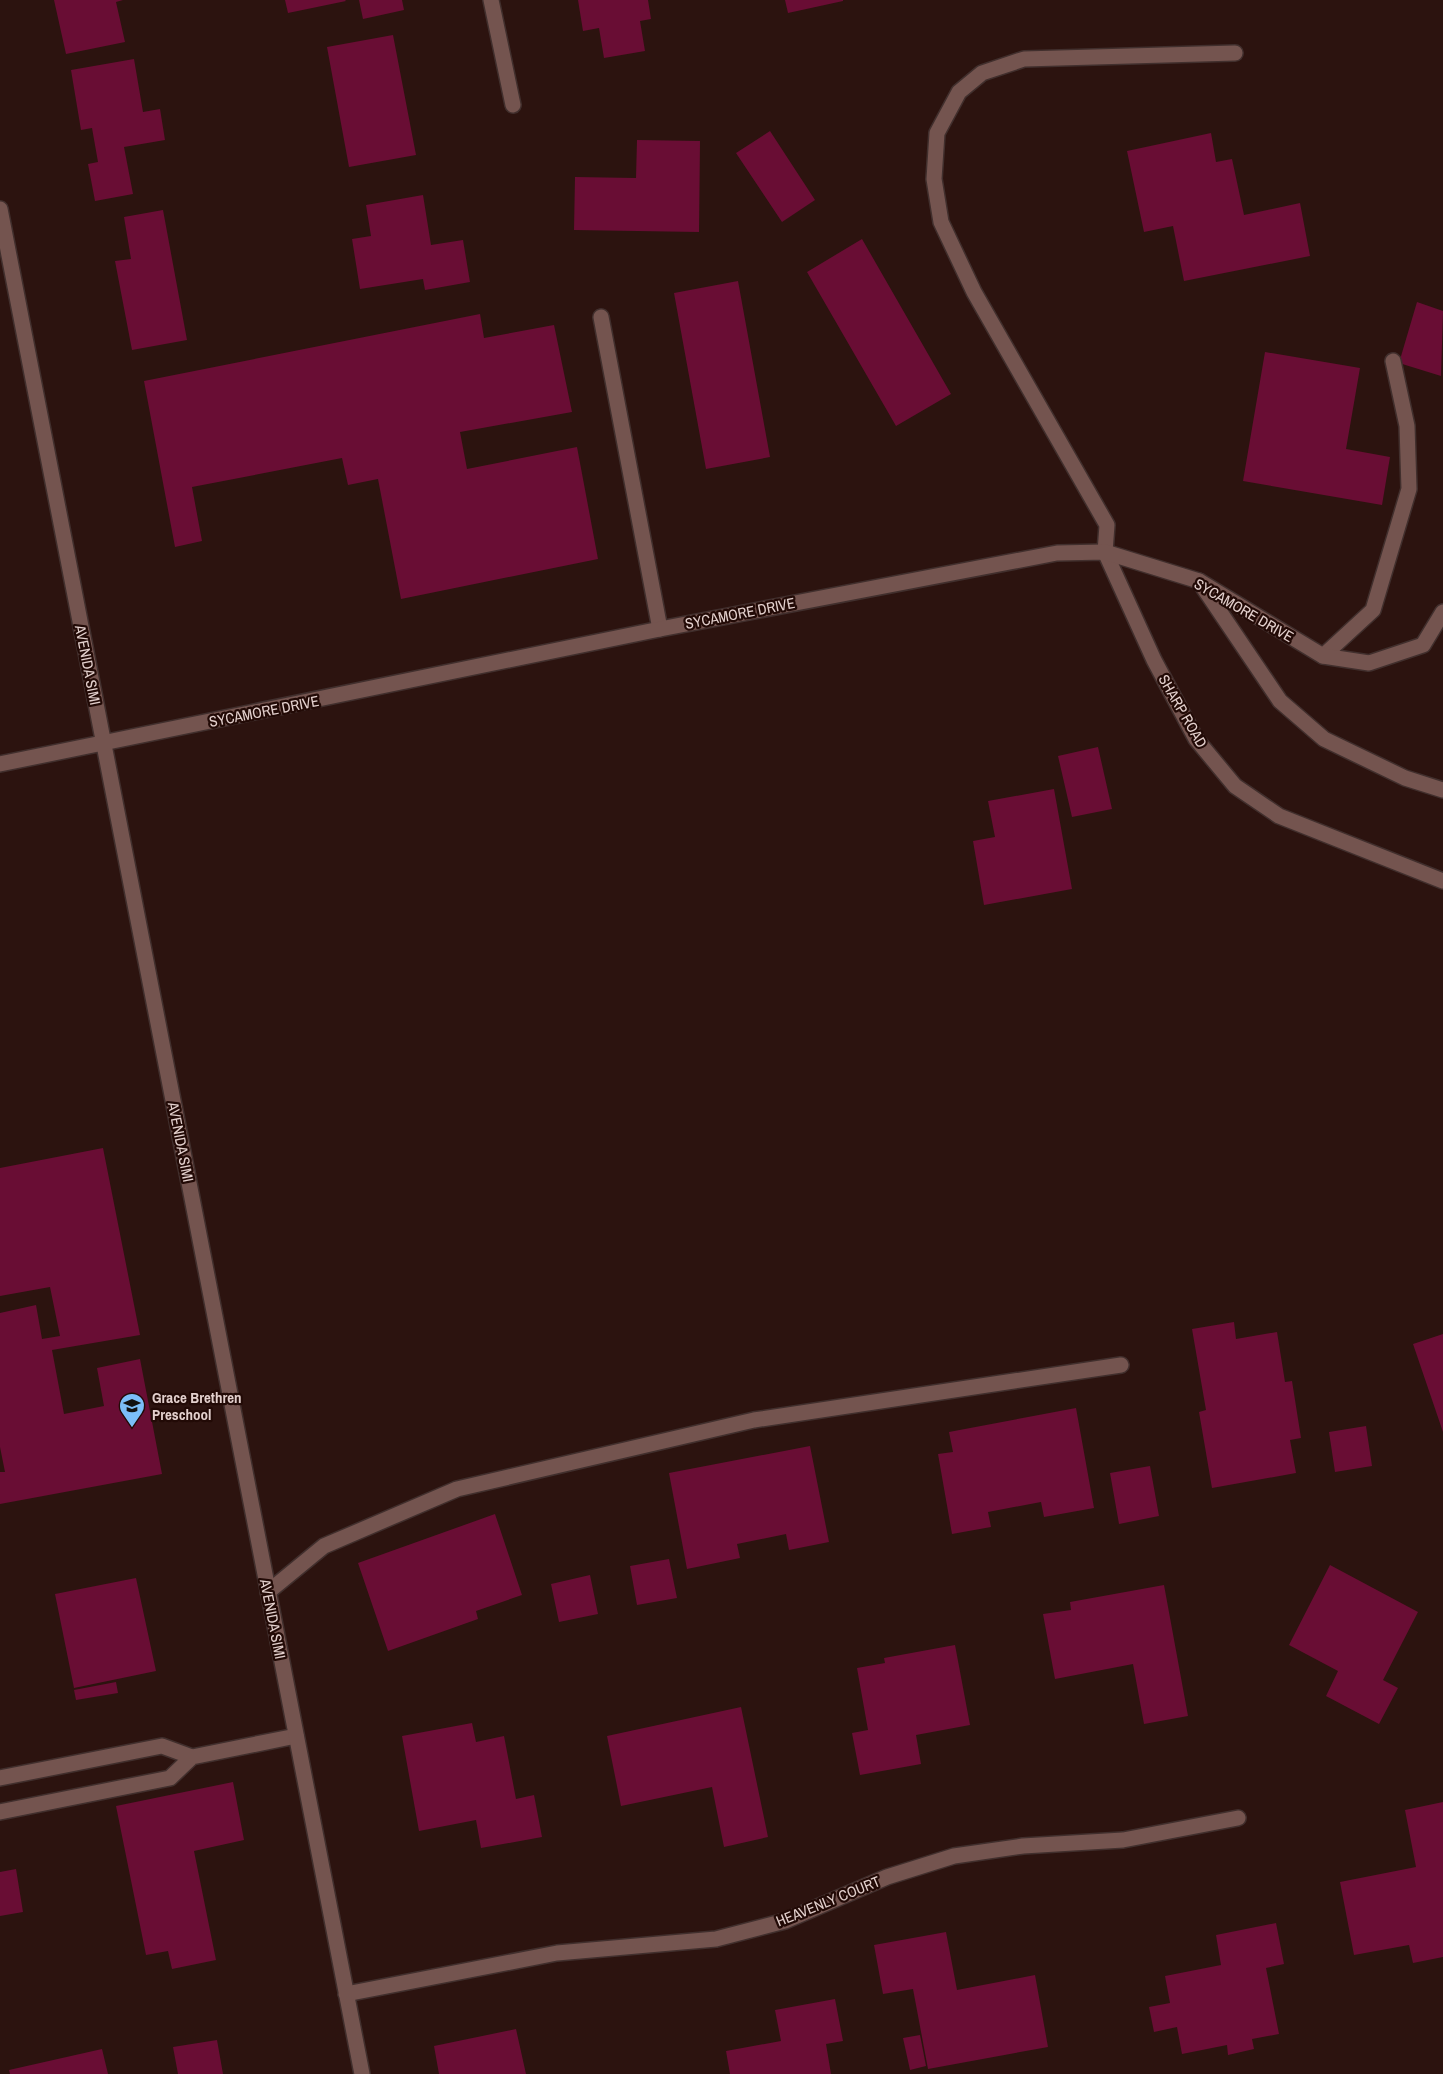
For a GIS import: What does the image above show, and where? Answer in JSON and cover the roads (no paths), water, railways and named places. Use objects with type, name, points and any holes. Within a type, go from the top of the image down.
[{"type":"street","points":[[491,0],[513,105]]},
{"type":"street","points":[[1105,552],[1107,525],[974,292],[941,222],[934,179],[937,133],[959,92],[982,73],[1024,59],[1235,53]]},
{"type":"street","name":"AVENIDA SIMI","points":[[0,209],[362,2074]]},
{"type":"street","points":[[601,317],[660,629]]},
{"type":"street","points":[[1323,656],[1373,610],[1409,489],[1407,426],[1394,361]]},
{"type":"street","name":"SYCAMORE DRIVE","points":[[0,764],[660,629],[1009,560],[1057,553],[1105,552],[1199,581],[1323,656],[1369,663],[1423,645],[1443,612]]},
{"type":"street","name":"SHARP ROAD","points":[[1105,552],[1154,660],[1196,739],[1235,786],[1279,816],[1443,881]]},
{"type":"street","points":[[1199,581],[1280,701],[1324,739],[1405,778],[1443,790]]},
{"type":"street","points":[[268,1592],[324,1546],[457,1489],[754,1420],[1121,1365]]},
{"type":"street","points":[[0,1778],[162,1746],[192,1757],[296,1736]]},
{"type":"street","points":[[0,1812],[170,1778],[192,1757]]},
{"type":"street","name":"HEAVENLY COURT","points":[[346,1994],[557,1953],[716,1939],[785,1921],[886,1877],[954,1857],[1023,1846],[1124,1840],[1238,1818]]},
{"type":"place","name":"Grace Brethren Preschool","points":[[132,1429]]}]
